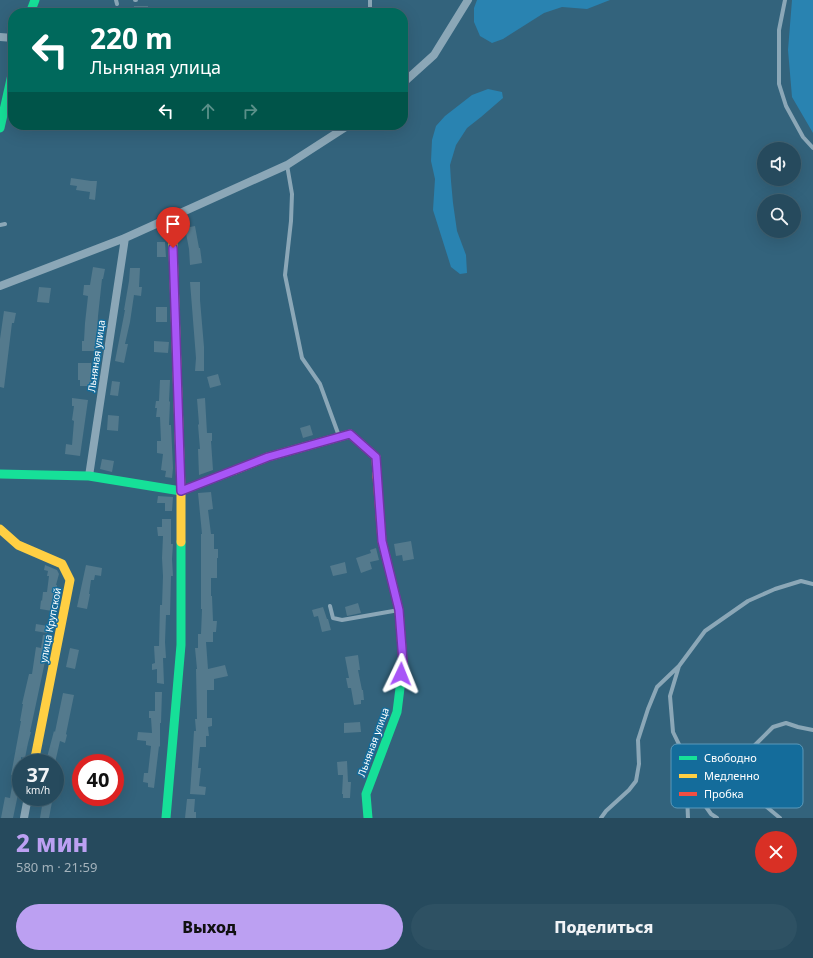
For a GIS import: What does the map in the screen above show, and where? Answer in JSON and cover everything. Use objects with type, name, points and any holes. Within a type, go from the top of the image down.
[{"type":"street","points":[[408,78],[434,55],[468,0]]},
{"type":"street","points":[[0,128],[8,92]]},
{"type":"street","points":[[0,286],[125,238],[288,165],[341,130]]},
{"type":"street","points":[[166,818],[181,645],[181,491],[172,217]]},
{"type":"street","name":"Льняная улица","points":[[89,476],[125,238]]},
{"type":"street","name":"Льняная улица","points":[[340,436],[350,434],[376,457],[382,541],[399,610],[403,662],[397,712],[366,794],[368,818]]},
{"type":"street","points":[[0,474],[89,476],[181,491],[268,457],[340,436]]},
{"type":"street","name":"улица Крупской","points":[[0,529],[18,545],[62,564],[70,580],[36,754]]},
{"type":"street","points":[[24,818],[26,806]]},
{"type":"lane","points":[[785,0],[779,30],[779,84],[786,106],[803,137],[813,148]]},
{"type":"lane","points":[[288,165],[292,194],[292,221],[285,275],[302,358],[320,384],[340,436]]},
{"type":"lane","points":[[0,225],[5,224]]},
{"type":"lane","points":[[601,818],[606,811],[630,790],[636,781],[639,764],[638,740],[657,687],[679,666],[705,631],[748,601],[776,589],[801,581],[813,584]]},
{"type":"lane","points":[[330,606],[333,618],[342,620],[399,610]]},
{"type":"lane","points":[[679,666],[670,696],[673,732],[679,744]]},
{"type":"lane","points":[[756,744],[773,727],[786,723],[813,730]]},
{"type":"lane","points":[[688,808],[688,818]]},
{"type":"lane","points":[[707,808],[716,818]]},
{"type":"lane","points":[[768,808],[780,818]]},
{"type":"shaded area","points":[[477,0],[610,0],[587,9],[562,7],[544,13],[503,39],[492,43],[480,36],[474,22],[474,8]]},
{"type":"shaded area","points":[[792,0],[813,0],[813,133],[792,97],[788,50]]},
{"type":"shaded area","points":[[488,89],[502,92],[503,98],[467,128],[456,145],[450,165],[457,231],[466,255],[467,273],[460,274],[451,267],[433,210],[435,179],[431,161],[432,140],[436,126],[445,116],[472,95]]},
{"type":"building","points":[[134,6],[148,6],[148,8],[134,8]]},
{"type":"building","points":[[71,178],[97,181],[95,200],[89,199],[90,192],[76,190],[77,186],[70,185]]},
{"type":"building","points":[[195,226],[202,263],[190,265],[185,228]]},
{"type":"building","points":[[157,242],[165,242],[166,257],[157,257]]},
{"type":"building","points":[[93,267],[105,269],[102,279],[97,334],[96,333],[96,351],[82,351],[88,296],[83,295],[84,285],[90,285]]},
{"type":"building","points":[[130,268],[140,268],[139,287],[142,287],[141,296],[134,295],[125,344],[128,344],[124,363],[115,361],[125,310]]},
{"type":"building","points":[[190,282],[200,282],[204,371],[195,371],[196,358]]},
{"type":"building","points":[[39,287],[51,288],[49,303],[37,302]]},
{"type":"building","points":[[156,307],[167,307],[167,322],[156,322]]},
{"type":"building","points":[[4,311],[16,313],[14,323],[12,323],[4,388],[0,387],[0,339]]},
{"type":"building","points":[[154,341],[169,342],[168,353],[154,352]]},
{"type":"building","points":[[78,363],[91,363],[91,386],[80,386],[80,380],[78,380]]},
{"type":"building","points":[[218,374],[221,385],[210,388],[207,377]]},
{"type":"building","points":[[160,380],[170,380],[169,425],[171,425],[172,478],[165,477],[166,471],[161,470],[163,454],[157,453],[157,441],[161,441],[160,417],[156,417],[157,408],[155,408],[156,401],[159,401]]},
{"type":"building","points":[[112,381],[120,382],[118,396],[110,395]]},
{"type":"building","points":[[72,398],[88,400],[80,456],[65,454],[66,444],[72,445],[74,421],[72,420],[74,406],[72,406]]},
{"type":"building","points":[[205,398],[207,433],[212,433],[211,441],[213,470],[199,475],[198,449],[200,449],[197,399]]},
{"type":"building","points":[[108,415],[119,416],[118,431],[107,430]]},
{"type":"building","points":[[310,425],[313,435],[303,438],[300,428]]},
{"type":"building","points":[[102,459],[114,461],[112,472],[100,469]]},
{"type":"building","points":[[211,492],[213,509],[208,510],[211,534],[214,534],[214,549],[218,549],[218,558],[217,578],[211,578],[211,596],[213,621],[217,621],[216,632],[213,632],[213,642],[206,642],[208,669],[225,665],[228,676],[214,679],[214,690],[207,690],[207,718],[212,718],[212,726],[208,727],[209,736],[206,736],[206,747],[200,747],[198,768],[201,768],[199,786],[206,787],[205,795],[190,794],[194,731],[196,731],[195,719],[197,719],[197,669],[195,648],[198,648],[198,634],[201,634],[202,609],[202,534],[198,493]]},
{"type":"building","points":[[158,496],[173,497],[172,511],[165,511],[165,503],[157,503]]},
{"type":"building","points":[[162,519],[171,519],[171,544],[173,544],[173,576],[171,576],[170,615],[166,615],[166,658],[163,658],[164,684],[157,683],[157,669],[152,670],[152,664],[155,663],[154,646],[159,646],[160,605],[162,605],[163,536],[158,536],[157,527],[162,527]]},
{"type":"building","points":[[411,541],[414,559],[403,561],[402,555],[396,556],[394,544]]},
{"type":"building","points":[[376,548],[379,560],[370,562],[372,569],[361,573],[356,558],[371,553],[370,550]]},
{"type":"building","points":[[345,562],[347,573],[333,576],[330,566]]},
{"type":"building","points":[[45,565],[57,570],[59,574],[56,585],[56,597],[54,597],[52,611],[40,609],[43,592],[47,592],[49,576],[47,576],[48,571],[44,570]]},
{"type":"building","points":[[86,565],[102,568],[101,576],[95,575],[94,580],[91,580],[87,609],[77,607]]},
{"type":"building","points":[[358,603],[361,613],[347,616],[345,607]]},
{"type":"building","points":[[323,607],[331,630],[322,632],[318,616],[314,617],[312,610]]},
{"type":"building","points":[[36,624],[48,626],[47,633],[35,631]]},
{"type":"building","points":[[43,635],[50,636],[26,754],[15,754],[21,721],[22,704],[29,674],[32,674],[36,647],[41,648]]},
{"type":"building","points":[[70,648],[79,650],[75,669],[66,667]]},
{"type":"building","points":[[358,655],[360,670],[358,670],[364,700],[361,700],[361,704],[354,705],[351,688],[348,688],[346,678],[349,678],[345,657]]},
{"type":"building","points":[[155,692],[162,692],[160,747],[159,746],[154,788],[148,787],[148,783],[143,782],[144,773],[148,773],[151,746],[146,745],[146,741],[137,740],[138,732],[152,733],[149,711],[155,711]]},
{"type":"building","points":[[63,693],[74,695],[65,743],[60,741],[57,754],[48,754],[54,731],[55,732]]},
{"type":"building","points":[[360,722],[361,732],[344,733],[344,723]]},
{"type":"building","points":[[347,761],[348,782],[351,782],[350,798],[343,798],[343,775],[338,775],[337,762]]},
{"type":"building","points":[[12,786],[12,806],[16,806],[13,818],[1,818],[5,797],[10,798]]},
{"type":"building","points":[[187,799],[195,799],[194,812],[196,812],[196,818],[185,818]]},
{"type":"building","points":[[42,806],[51,806],[49,818],[40,818]]},
{"type":"traffic: fast","points":[[32,8],[35,0]]},
{"type":"traffic: fast","points":[[0,128],[8,92]]},
{"type":"traffic: fast","points":[[0,474],[89,476],[181,491],[235,470]]},
{"type":"traffic: fast","points":[[166,818],[181,645],[181,542]]},
{"type":"traffic: fast","points":[[368,818],[366,794],[397,712],[402,672]]},
{"type":"traffic: slow","points":[[172,217],[181,491],[181,542]]},
{"type":"traffic: slow","points":[[235,470],[268,457],[350,434],[376,457],[377,477]]},
{"type":"traffic: slow","points":[[0,529],[18,545],[62,564],[70,580],[36,754]]},
{"type":"traffic: jam","points":[[377,477],[382,541],[399,610],[403,662],[402,672]]},
{"type":"route","points":[[173,248],[181,491],[268,457],[350,434],[376,457],[382,541],[399,610],[403,662],[401,674]]}]
